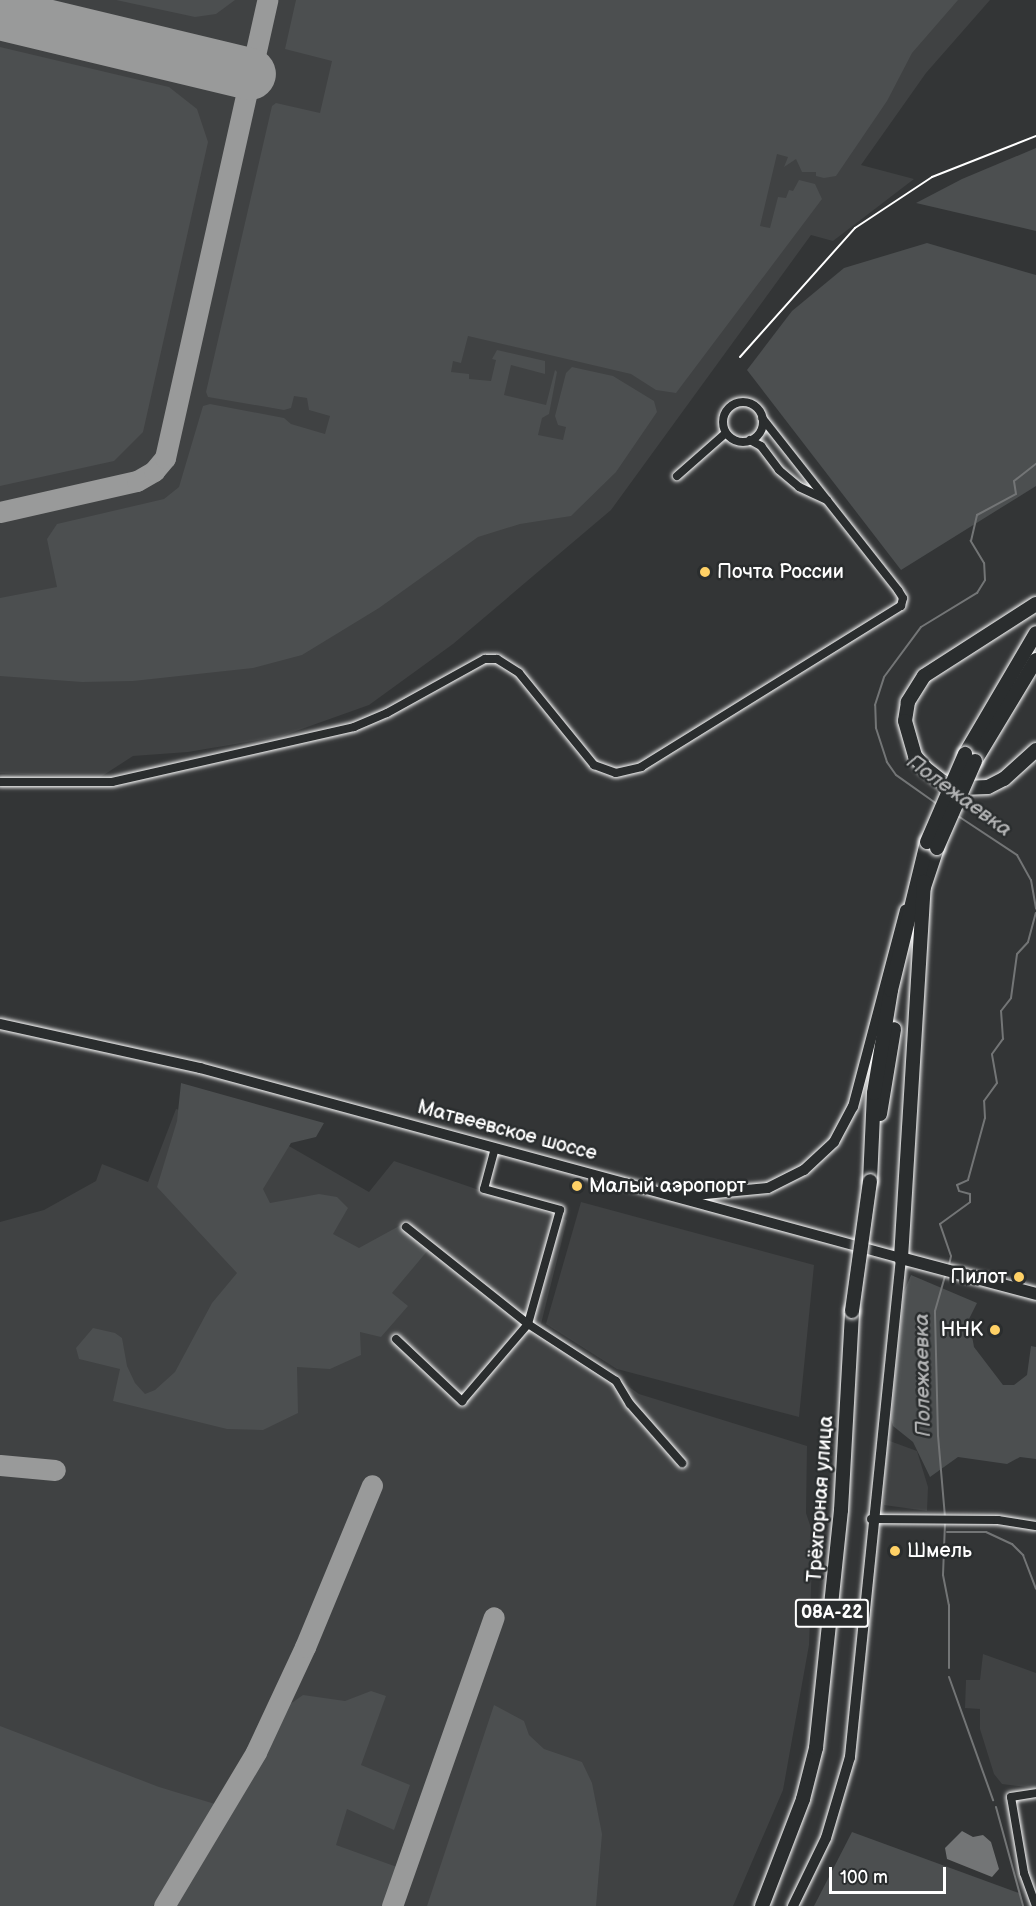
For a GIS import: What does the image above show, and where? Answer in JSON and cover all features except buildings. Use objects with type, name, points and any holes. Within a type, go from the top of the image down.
[{"type":"highway","points":[[1036,604],[924,676],[908,702],[905,721],[915,756],[925,768],[943,782],[962,788],[988,787],[1004,779],[1036,750]]},
{"type":"highway","points":[[901,1258],[920,881],[932,845],[1001,686],[1036,633]]},
{"type":"highway","points":[[970,757],[1036,660]]},
{"type":"highway","name":"Трёхгорная улица","points":[[762,1906],[803,1799],[816,1748],[841,1510],[852,1311],[870,1181],[874,1093],[920,881]]},
{"type":"main road","points":[[674,1197],[768,1188],[804,1170],[834,1142],[853,1107],[892,948],[920,881]]},
{"type":"main road","name":"Матвеевское шоссе","points":[[0,1024],[200,1068],[1036,1294]]},
{"type":"main road","points":[[793,1906],[826,1838],[850,1757],[872,1519],[901,1258]]},
{"type":"street","points":[[0,782],[112,782],[354,727],[387,713],[485,659],[503,662],[519,673],[594,765],[616,773],[641,767],[901,606],[903,598],[831,502],[762,418],[756,406],[738,402],[724,414],[726,433],[737,441],[750,440],[761,446],[779,470],[800,487],[831,502]]},
{"type":"street","points":[[750,440],[760,431],[762,418]]},
{"type":"street","points":[[677,476],[726,433]]},
{"type":"street","points":[[396,1339],[462,1401],[528,1324],[560,1210],[484,1189],[495,1148]]},
{"type":"street","points":[[406,1227],[528,1324],[616,1382],[630,1404],[682,1463]]},
{"type":"street","points":[[872,1519],[934,1522],[998,1520],[1036,1526]]},
{"type":"street","points":[[1036,1793],[1011,1797],[1024,1873],[1036,1906]]},
{"type":"shaded area","points":[[0,0],[990,0],[926,73],[861,165],[914,179],[833,241],[811,235],[611,510],[453,644],[369,705],[282,736],[188,752],[133,756],[99,778],[0,773]]},
{"type":"shaded area","points":[[116,0],[235,0],[216,14],[195,17]]},
{"type":"shaded area","points":[[296,0],[958,0],[912,53],[887,101],[836,176],[824,178],[816,176],[816,172],[802,172],[796,159],[784,167],[788,157],[777,154],[760,226],[770,228],[778,197],[786,198],[789,190],[793,191],[799,180],[815,184],[822,199],[676,393],[656,390],[631,374],[468,336],[461,363],[453,361],[451,372],[469,374],[469,379],[491,381],[496,360],[492,359],[497,350],[545,361],[545,374],[511,365],[504,395],[546,405],[555,370],[557,372],[549,414],[542,418],[538,435],[563,440],[566,427],[558,425],[555,416],[566,373],[572,367],[613,376],[654,401],[657,412],[616,472],[571,516],[520,524],[478,537],[379,608],[302,655],[253,668],[133,681],[82,682],[0,676],[0,598],[57,587],[47,539],[57,524],[164,499],[179,487],[203,406],[210,404],[284,418],[291,424],[325,434],[330,416],[309,410],[307,398],[294,396],[291,408],[284,410],[208,397],[206,392],[272,106],[276,103],[320,113],[332,61],[285,49]]},
{"type":"shaded area","points":[[0,47],[169,87],[197,109],[208,142],[143,432],[114,461],[0,486]]},
{"type":"shaded area","points":[[1036,148],[1036,231],[916,203],[962,179]]},
{"type":"shaded area","points":[[927,243],[1036,275],[1036,486],[901,570],[747,370],[792,311],[844,268]]},
{"type":"shaded area","points":[[181,1083],[324,1123],[316,1137],[291,1143],[263,1189],[270,1203],[319,1194],[337,1197],[348,1208],[333,1234],[359,1248],[401,1225],[429,1249],[392,1293],[408,1306],[381,1337],[360,1332],[361,1355],[330,1369],[297,1367],[298,1413],[263,1430],[227,1429],[113,1401],[120,1369],[79,1359],[76,1348],[93,1328],[115,1333],[122,1338],[127,1366],[135,1383],[145,1394],[155,1390],[175,1372],[212,1303],[237,1273],[157,1187],[177,1121]]},
{"type":"shaded area","name":"Малый аэропорт","points":[[176,1109],[261,1130],[369,1192],[394,1161],[567,1220],[541,1324],[639,1394],[807,1446],[806,1513],[813,1534],[809,1645],[783,1790],[733,1906],[0,1906],[0,1222],[44,1210],[96,1181],[102,1164],[148,1182]]},
{"type":"shaded area","points":[[581,1202],[814,1265],[799,1417],[617,1369],[546,1324]]},
{"type":"shaded area","points":[[911,1275],[977,1303],[969,1319],[974,1347],[1003,1385],[1014,1385],[1027,1375],[1031,1346],[1036,1347],[1036,1459],[1020,1457],[1007,1464],[958,1457],[930,1477],[913,1442],[893,1426],[891,1419],[904,1292]]},
{"type":"shaded area","points":[[887,1440],[917,1451],[928,1487],[927,1511],[884,1505]]},
{"type":"shaded area","points":[[983,1654],[1036,1673],[1036,1788],[1002,1784],[994,1774],[980,1729],[980,1709],[965,1708],[966,1680],[980,1680]]},
{"type":"shaded area","points":[[371,1691],[386,1696],[361,1765],[410,1785],[394,1830],[347,1809],[336,1845],[397,1867],[384,1906],[174,1906],[283,1709],[303,1695],[345,1701]]},
{"type":"shaded area","points":[[494,1705],[524,1721],[529,1735],[544,1749],[582,1762],[592,1783],[602,1834],[596,1906],[427,1906]]},
{"type":"shaded area","points":[[0,1726],[159,1787],[215,1804],[153,1906],[0,1906]]},
{"type":"shaded area","points":[[962,1831],[973,1837],[983,1835],[991,1842],[999,1869],[992,1877],[947,1859],[945,1848]]},
{"type":"shaded area","points":[[852,1832],[1019,1893],[1022,1906],[814,1906]]},
{"type":"waterway","name":"Полежаевка","points":[[937,804],[896,775],[887,762],[876,728],[875,705],[884,677],[921,627],[977,593],[985,580],[984,563],[971,541],[977,515],[1016,494],[1014,481],[1036,464]]},
{"type":"waterway","name":"Полежаевка","points":[[958,816],[1017,855],[1031,880],[1036,909]]},
{"type":"waterway","name":"Полежаевка","points":[[949,1265],[951,1256],[940,1224],[970,1202],[970,1194],[959,1191],[957,1185],[968,1180],[985,1118],[984,1101],[997,1083],[992,1054],[1003,1039],[1001,1011],[1011,998],[1017,954],[1028,942],[1036,913]]},
{"type":"waterway","name":"Полежаевка","points":[[945,1517],[938,1436],[935,1311],[946,1273]]},
{"type":"waterway","name":"Полежаевка","points":[[945,1523],[943,1575],[949,1605],[949,1668]]},
{"type":"waterway","name":"Полежаевка","points":[[947,1532],[986,1532],[1012,1544],[1023,1555],[1036,1589]]},
{"type":"waterway","name":"Полежаевка","points":[[949,1677],[993,1800]]},
{"type":"waterway","name":"Полежаевка","points":[[996,1807],[1023,1906]]},
{"type":"taxiway","points":[[0,512],[137,481],[154,471],[165,458],[267,0]]},
{"type":"taxiway","points":[[0,1465],[55,1470]]},
{"type":"taxiway","points":[[164,1906],[256,1752],[305,1647],[372,1485]]},
{"type":"taxiway","points":[[392,1906],[494,1617]]},
{"type":"runway","points":[[0,14],[250,74]]},
{"type":"railway","points":[[740,357],[855,228],[932,177],[1036,136]]},
{"type":"place","name":"Почта России","points":[[705,572]]},
{"type":"place","name":"Малый аэропорт","points":[[577,1186]]},
{"type":"place","name":"Пилот","points":[[1019,1277]]},
{"type":"place","name":"ННК","points":[[995,1330]]},
{"type":"place","name":"Шмель","points":[[895,1551]]}]
